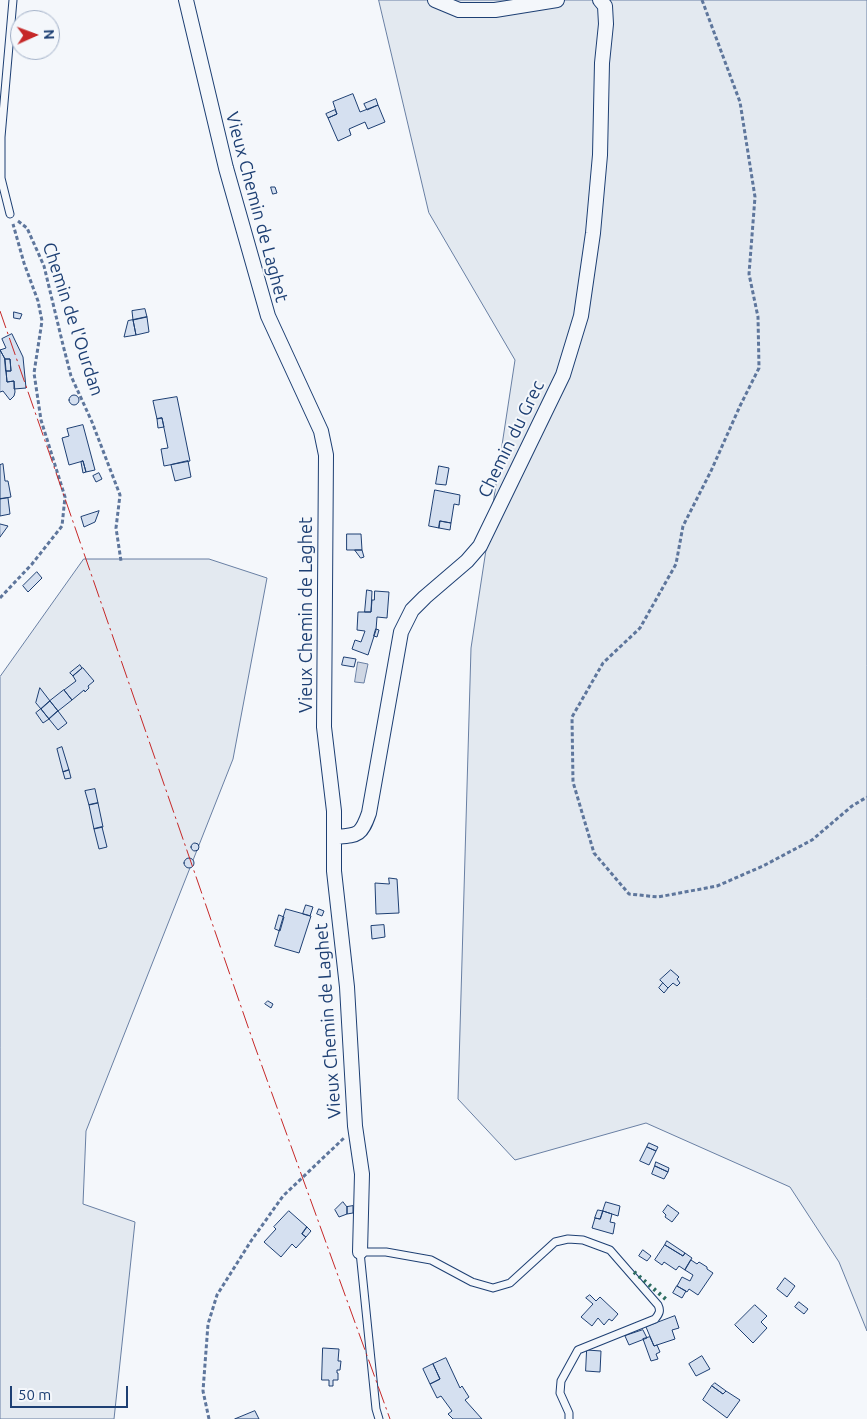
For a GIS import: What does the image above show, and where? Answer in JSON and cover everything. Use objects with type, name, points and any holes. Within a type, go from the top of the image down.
[{"type":"street","name":"Vieux Chemin de Laghet","points":[[186,0],[226,168],[268,316],[321,431],[326,455],[324,726],[334,811],[334,871],[346,987],[355,1126],[362,1174],[360,1252]]},
{"type":"street","points":[[435,0],[459,10],[495,10],[557,0]]},
{"type":"street","name":"Chemin du Grec","points":[[334,837],[356,835],[364,828],[369,813],[401,632],[412,610],[424,597],[467,561],[480,546],[563,375],[581,316],[593,233],[600,155],[602,63],[606,24],[605,6],[600,0]]},
{"type":"lane","points":[[10,214],[1,178],[1,137],[13,0]]},
{"type":"lane","points":[[360,1252],[386,1252],[431,1260],[472,1282],[493,1288],[510,1283],[555,1242],[568,1239],[584,1240],[610,1250],[658,1305],[660,1309],[659,1314],[655,1319],[578,1350],[561,1381],[560,1393],[569,1413],[569,1419]]},
{"type":"lane","name":"Vieux Chemin de Laghet","points":[[360,1252],[376,1409],[379,1419]]},
{"type":"path","points":[[702,0],[740,102],[755,197],[749,274],[758,317],[759,368],[683,526],[676,564],[640,628],[603,664],[572,717],[574,782],[594,853],[628,894],[658,897],[717,886],[763,866],[812,840],[852,806],[867,797]]},
{"type":"path","name":"Chemin de l'Ourdan","points":[[10,214],[27,228],[44,266],[71,376],[92,422],[120,496],[116,528],[120,561]]},
{"type":"path","points":[[0,598],[32,564],[62,526],[65,497],[42,420],[34,373],[42,322],[38,301],[24,264],[10,214]]},
{"type":"path","points":[[209,1419],[203,1391],[208,1324],[217,1295],[251,1241],[283,1196],[355,1126]]},
{"type":"shaded area","points":[[379,0],[867,0],[867,1331],[839,1262],[790,1187],[646,1123],[515,1160],[458,1099],[471,648],[515,360],[429,213]]},
{"type":"shaded area","points":[[84,559],[209,559],[267,578],[233,759],[86,1131],[83,1204],[135,1222],[114,1419],[0,1419],[0,677]]},
{"type":"shaded area","points":[[358,662],[368,664],[364,683],[355,682]]},
{"type":"building","points":[[353,94],[360,112],[378,105],[385,122],[368,129],[365,122],[349,129],[351,135],[338,141],[328,118],[337,114],[333,102]]},
{"type":"building","points":[[376,99],[378,105],[367,110],[364,104]]},
{"type":"building","points":[[335,110],[337,114],[328,118],[326,114]]},
{"type":"building","points":[[271,187],[275,187],[277,193],[273,194]]},
{"type":"building","points":[[145,309],[147,317],[133,320],[132,311]]},
{"type":"building","points":[[14,312],[22,314],[20,319],[14,318]]},
{"type":"building","points":[[147,317],[149,332],[136,335],[133,320]]},
{"type":"building","points":[[133,320],[136,335],[124,337],[128,321]]},
{"type":"building","points":[[12,334],[23,357],[26,388],[14,389],[14,381],[7,382],[6,371],[11,371],[10,359],[5,359],[0,350],[6,348],[2,339]]},
{"type":"building","points":[[0,350],[5,359],[7,382],[14,381],[15,392],[10,400],[3,391],[0,392]]},
{"type":"building","points":[[5,359],[10,359],[11,371],[6,371]]},
{"type":"building","points":[[72,395],[76,395],[79,400],[78,404],[72,405],[69,402],[69,398]]},
{"type":"building","points":[[177,397],[190,461],[164,466],[161,449],[168,448],[162,418],[157,419],[153,401]]},
{"type":"building","points":[[162,418],[164,427],[158,428],[157,419]]},
{"type":"building","points":[[83,425],[95,470],[86,472],[83,461],[69,465],[62,438],[69,436],[67,429]]},
{"type":"building","points":[[83,461],[86,472],[83,473],[81,462]]},
{"type":"building","points":[[188,461],[191,477],[175,481],[171,465]]},
{"type":"building","points":[[3,464],[5,481],[8,481],[11,497],[0,499],[0,465]]},
{"type":"building","points":[[439,466],[449,468],[446,485],[436,484]]},
{"type":"building","points":[[99,473],[102,479],[96,482],[93,476]]},
{"type":"building","points":[[435,490],[460,495],[459,505],[454,504],[451,523],[440,521],[439,528],[429,526]]},
{"type":"building","points":[[8,498],[10,514],[0,516],[0,499]]},
{"type":"building","points":[[99,511],[95,522],[84,527],[81,517]]},
{"type":"building","points":[[440,521],[451,523],[450,530],[439,528]]},
{"type":"building","points":[[0,524],[8,526],[0,537]]},
{"type":"building","points":[[347,534],[361,534],[362,550],[347,550]]},
{"type":"building","points":[[355,550],[362,550],[364,557],[361,558]]},
{"type":"building","points":[[37,572],[42,578],[28,592],[23,586]]},
{"type":"building","points":[[367,590],[372,591],[371,612],[365,612]]},
{"type":"building","points":[[375,591],[389,592],[387,618],[377,617],[376,630],[368,655],[352,649],[355,640],[361,642],[365,631],[357,630],[358,612],[371,612]]},
{"type":"building","points":[[376,629],[379,630],[377,637],[374,636]]},
{"type":"building","points":[[344,657],[356,659],[354,667],[342,665]]},
{"type":"building","points":[[80,665],[82,668],[73,676],[70,673]]},
{"type":"building","points":[[83,668],[94,681],[85,692],[84,690],[72,700],[64,690],[76,681],[73,676]]},
{"type":"building","points":[[40,688],[50,701],[41,709],[36,703]]},
{"type":"building","points":[[64,690],[72,700],[58,711],[50,701]]},
{"type":"building","points":[[50,701],[58,711],[49,719],[41,709]]},
{"type":"building","points":[[41,709],[49,719],[43,723],[36,713]]},
{"type":"building","points":[[58,711],[67,723],[58,730],[49,719]]},
{"type":"building","points":[[62,747],[69,770],[63,772],[57,749]]},
{"type":"building","points":[[69,770],[71,778],[65,779],[63,772]]},
{"type":"building","points":[[95,789],[98,803],[89,805],[85,791]]},
{"type":"building","points":[[98,803],[103,827],[94,829],[89,805]]},
{"type":"building","points":[[102,827],[107,847],[99,849],[94,829]]},
{"type":"building","points":[[195,843],[199,847],[195,851],[191,847]]},
{"type":"building","points":[[187,858],[191,858],[194,863],[193,867],[187,868],[184,865],[184,861]]},
{"type":"building","points":[[389,878],[397,879],[399,913],[376,914],[375,883],[389,884]]},
{"type":"building","points":[[306,905],[313,907],[310,916],[303,914]]},
{"type":"building","points":[[286,909],[311,916],[299,953],[275,946]]},
{"type":"building","points":[[319,909],[324,911],[322,916],[317,914]]},
{"type":"building","points":[[279,915],[284,917],[280,931],[275,929]]},
{"type":"building","points":[[384,925],[385,937],[372,939],[371,926]]},
{"type":"building","points":[[671,970],[679,977],[677,979],[680,983],[677,986],[673,983],[668,988],[660,980]]},
{"type":"building","points":[[663,983],[668,988],[664,993],[659,988]]},
{"type":"building","points":[[268,1001],[273,1004],[271,1008],[265,1004]]},
{"type":"building","points":[[649,1143],[658,1147],[656,1151],[647,1147]]},
{"type":"building","points":[[647,1147],[656,1151],[649,1165],[640,1161]]},
{"type":"building","points":[[656,1162],[669,1168],[668,1172],[655,1166]]},
{"type":"building","points":[[655,1166],[668,1172],[664,1179],[652,1174]]},
{"type":"building","points":[[343,1202],[347,1207],[347,1214],[339,1217],[335,1210]]},
{"type":"building","points":[[606,1202],[620,1206],[618,1216],[603,1211]]},
{"type":"building","points":[[668,1205],[679,1213],[672,1222],[665,1217],[666,1215],[663,1212]]},
{"type":"building","points":[[353,1206],[353,1213],[347,1214],[347,1207]]},
{"type":"building","points":[[598,1210],[603,1211],[600,1219],[595,1218]]},
{"type":"building","points":[[289,1211],[307,1227],[302,1234],[306,1237],[296,1248],[292,1244],[281,1257],[264,1242],[276,1229],[274,1227]]},
{"type":"building","points":[[603,1211],[612,1214],[610,1222],[615,1223],[613,1234],[592,1228],[595,1218],[600,1219]]},
{"type":"building","points":[[307,1227],[311,1231],[306,1237],[302,1234]]},
{"type":"building","points":[[667,1241],[685,1253],[683,1256],[665,1245]]},
{"type":"building","points":[[665,1245],[683,1256],[685,1253],[692,1258],[685,1270],[679,1266],[676,1270],[664,1262],[662,1265],[655,1260]]},
{"type":"building","points":[[643,1250],[651,1256],[647,1261],[639,1256]]},
{"type":"building","points":[[691,1260],[697,1264],[699,1262],[713,1273],[698,1295],[689,1289],[687,1292],[677,1286],[682,1277],[690,1281],[693,1275],[685,1270]]},
{"type":"building","points":[[785,1278],[795,1286],[787,1297],[777,1289]]},
{"type":"building","points":[[677,1286],[686,1291],[682,1298],[673,1293]]},
{"type":"building","points":[[590,1295],[596,1301],[600,1297],[618,1314],[612,1321],[609,1319],[604,1325],[598,1318],[592,1326],[581,1317],[593,1304],[586,1298]]},
{"type":"building","points":[[799,1302],[808,1309],[804,1314],[795,1307]]},
{"type":"building","points":[[755,1305],[767,1316],[761,1322],[767,1328],[753,1343],[735,1325]]},
{"type":"building","points":[[675,1316],[679,1328],[672,1330],[675,1339],[654,1346],[646,1327]]},
{"type":"building","points":[[643,1330],[647,1338],[629,1345],[625,1336]]},
{"type":"building","points":[[650,1337],[654,1346],[657,1345],[660,1352],[656,1354],[658,1359],[651,1361],[643,1339]]},
{"type":"building","points":[[323,1348],[339,1349],[338,1361],[341,1361],[340,1370],[337,1370],[338,1380],[333,1380],[333,1386],[329,1386],[329,1380],[322,1380]]},
{"type":"building","points":[[587,1350],[601,1351],[600,1372],[586,1371]]},
{"type":"building","points":[[702,1356],[710,1369],[696,1376],[689,1364]]},
{"type":"building","points":[[446,1358],[460,1388],[462,1386],[469,1397],[465,1400],[482,1419],[453,1419],[448,1414],[452,1411],[441,1396],[437,1398],[430,1384],[440,1379],[433,1364]]},
{"type":"building","points":[[433,1364],[440,1379],[430,1384],[423,1369]]},
{"type":"building","points":[[715,1383],[726,1391],[723,1394],[712,1386]]},
{"type":"building","points":[[712,1386],[723,1394],[726,1391],[740,1400],[727,1418],[703,1400]]},
{"type":"building","points":[[255,1411],[259,1419],[235,1419]]},
{"type":"hedge","points":[[634,1272],[668,1301]]},
{"type":"power","points":[[0,311],[254,1044],[390,1419]]}]
